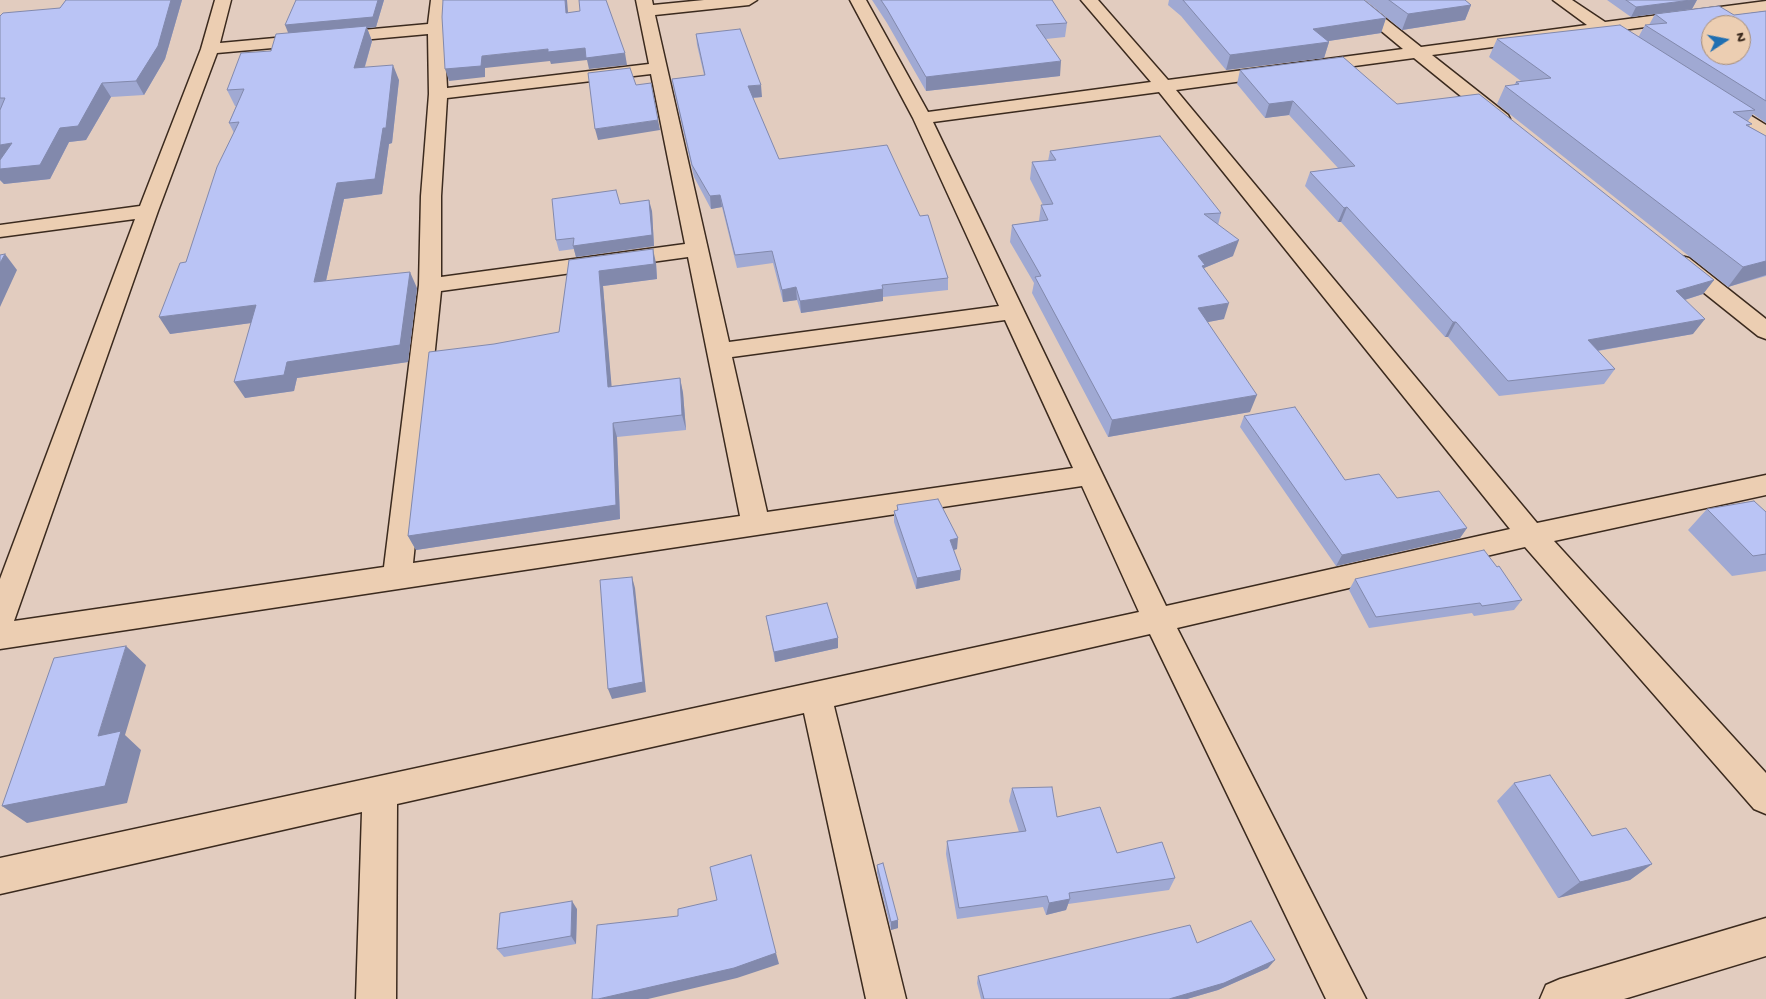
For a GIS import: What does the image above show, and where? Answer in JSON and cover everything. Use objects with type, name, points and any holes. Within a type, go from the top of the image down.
[{"type":"street","points":[[0,619],[148,211],[210,49],[223,0]]},
{"type":"street","points":[[397,578],[430,284],[431,196],[438,94],[436,28],[439,0]]},
{"type":"street","points":[[749,0],[646,5],[756,526]]},
{"type":"street","points":[[858,0],[922,118],[1158,620],[1346,999]]},
{"type":"street","points":[[1089,0],[1163,85],[1531,535],[1766,798]]},
{"type":"street","points":[[1352,0],[1519,132]]},
{"type":"street","points":[[1561,0],[1626,43]]},
{"type":"street","points":[[922,118],[1766,6]]},
{"type":"street","points":[[210,49],[436,28]]},
{"type":"street","points":[[438,94],[659,68]]},
{"type":"street","points":[[1708,96],[1766,133]]},
{"type":"street","points":[[0,231],[148,211]]},
{"type":"street","points":[[430,284],[697,249]]},
{"type":"street","points":[[1666,251],[1766,332]]},
{"type":"street","points":[[719,351],[1012,312]]},
{"type":"street","points":[[0,636],[756,526],[1090,475]]},
{"type":"street","points":[[0,876],[1158,620],[1531,535],[1766,485]]},
{"type":"street","points":[[816,696],[886,999]]},
{"type":"street","points":[[376,999],[380,792]]},
{"type":"street","points":[[1560,999],[1624,990],[1766,937]]},
{"type":"building","points":[[66,0],[171,0],[158,46],[136,81],[102,83],[78,126],[60,128],[40,165],[0,169],[0,160],[12,143],[0,145],[0,110],[5,98],[0,98],[0,16],[3,13],[60,8]]},
{"type":"building","points":[[296,0],[378,0],[373,17],[285,25]]},
{"type":"building","points":[[443,0],[565,0],[566,13],[580,11],[579,0],[606,0],[625,53],[586,58],[585,48],[548,52],[548,49],[482,56],[481,66],[445,69]]},
{"type":"building","points":[[881,0],[1052,0],[1067,23],[1036,25],[1061,61],[926,77]]},
{"type":"building","points":[[1183,0],[1364,0],[1386,18],[1313,29],[1329,42],[1230,55]]},
{"type":"building","points":[[1389,0],[1465,0],[1471,5],[1408,14]]},
{"type":"building","points":[[1626,0],[1691,0],[1636,7]]},
{"type":"building","points":[[1719,6],[1734,15],[1701,15],[1701,60],[1645,25],[1667,23],[1655,14]]},
{"type":"building","points":[[1766,11],[1766,101],[1709,65],[1751,65],[1751,15],[1734,15]]},
{"type":"building","points":[[1620,25],[1755,110],[1733,112],[1752,124],[1746,125],[1766,136],[1766,261],[1743,267],[1505,86],[1519,84],[1516,82],[1551,78],[1497,39]]},
{"type":"building","points":[[367,26],[354,68],[393,65],[386,128],[383,128],[375,179],[337,183],[314,282],[410,272],[400,345],[287,362],[284,375],[234,382],[256,305],[159,317],[180,263],[186,262],[217,167],[239,122],[229,123],[244,89],[227,90],[241,53],[271,51],[276,34]]},
{"type":"building","points":[[740,29],[761,85],[748,86],[779,159],[887,145],[920,216],[928,215],[948,278],[882,285],[883,289],[800,301],[796,287],[782,290],[772,251],[735,255],[720,195],[710,196],[692,165],[672,79],[705,75],[696,34]]},
{"type":"building","points":[[1343,57],[1397,104],[1479,94],[1714,280],[1676,291],[1705,319],[1588,340],[1615,369],[1508,381],[1456,322],[1453,322],[1347,207],[1344,208],[1310,172],[1355,166],[1293,101],[1269,104],[1240,70]]},
{"type":"building","points":[[630,68],[636,85],[651,83],[658,120],[595,129],[588,73]]},
{"type":"building","points":[[1160,136],[1221,213],[1204,214],[1239,240],[1198,256],[1205,265],[1202,266],[1229,303],[1198,308],[1257,395],[1112,420],[1035,277],[1041,276],[1012,225],[1048,220],[1041,205],[1053,204],[1032,162],[1056,160],[1050,151]]},
{"type":"building","points":[[616,190],[620,204],[649,200],[652,235],[573,246],[574,238],[556,240],[552,199]]},
{"type":"building","points":[[653,249],[654,264],[599,271],[608,387],[680,378],[682,415],[613,423],[616,505],[408,536],[429,352],[494,344],[559,332],[569,260]]},
{"type":"building","points":[[5,254],[0,263],[0,255]]},
{"type":"building","points":[[1295,407],[1345,480],[1379,474],[1397,498],[1439,491],[1467,528],[1342,555],[1244,416]]},
{"type":"building","points":[[938,499],[958,538],[950,540],[961,570],[917,578],[894,511],[898,510],[897,505]]},
{"type":"building","points":[[1754,501],[1766,512],[1766,554],[1753,556],[1707,509]]},
{"type":"building","points":[[1484,550],[1497,567],[1499,566],[1522,600],[1482,606],[1480,603],[1376,617],[1355,579]]},
{"type":"building","points":[[632,577],[643,682],[608,689],[600,580]]},
{"type":"building","points":[[827,603],[838,638],[774,652],[766,616]]},
{"type":"building","points":[[126,646],[98,736],[121,731],[105,786],[2,806],[54,658]]},
{"type":"building","points":[[1550,775],[1592,836],[1626,828],[1652,864],[1580,882],[1514,783]]},
{"type":"building","points":[[1052,787],[1057,817],[1100,807],[1117,853],[1162,842],[1175,878],[1069,893],[1070,899],[1049,903],[1047,896],[959,908],[947,841],[1026,831],[1012,788]]},
{"type":"building","points":[[751,855],[776,953],[734,968],[592,999],[597,925],[678,916],[678,909],[717,900],[710,867]]},
{"type":"building","points":[[883,863],[898,920],[891,922],[877,865]]},
{"type":"building","points":[[572,901],[571,936],[497,949],[500,913]]},
{"type":"building","points":[[1251,921],[1275,960],[1224,983],[1169,999],[984,999],[978,976],[1190,925],[1197,943]]}]
